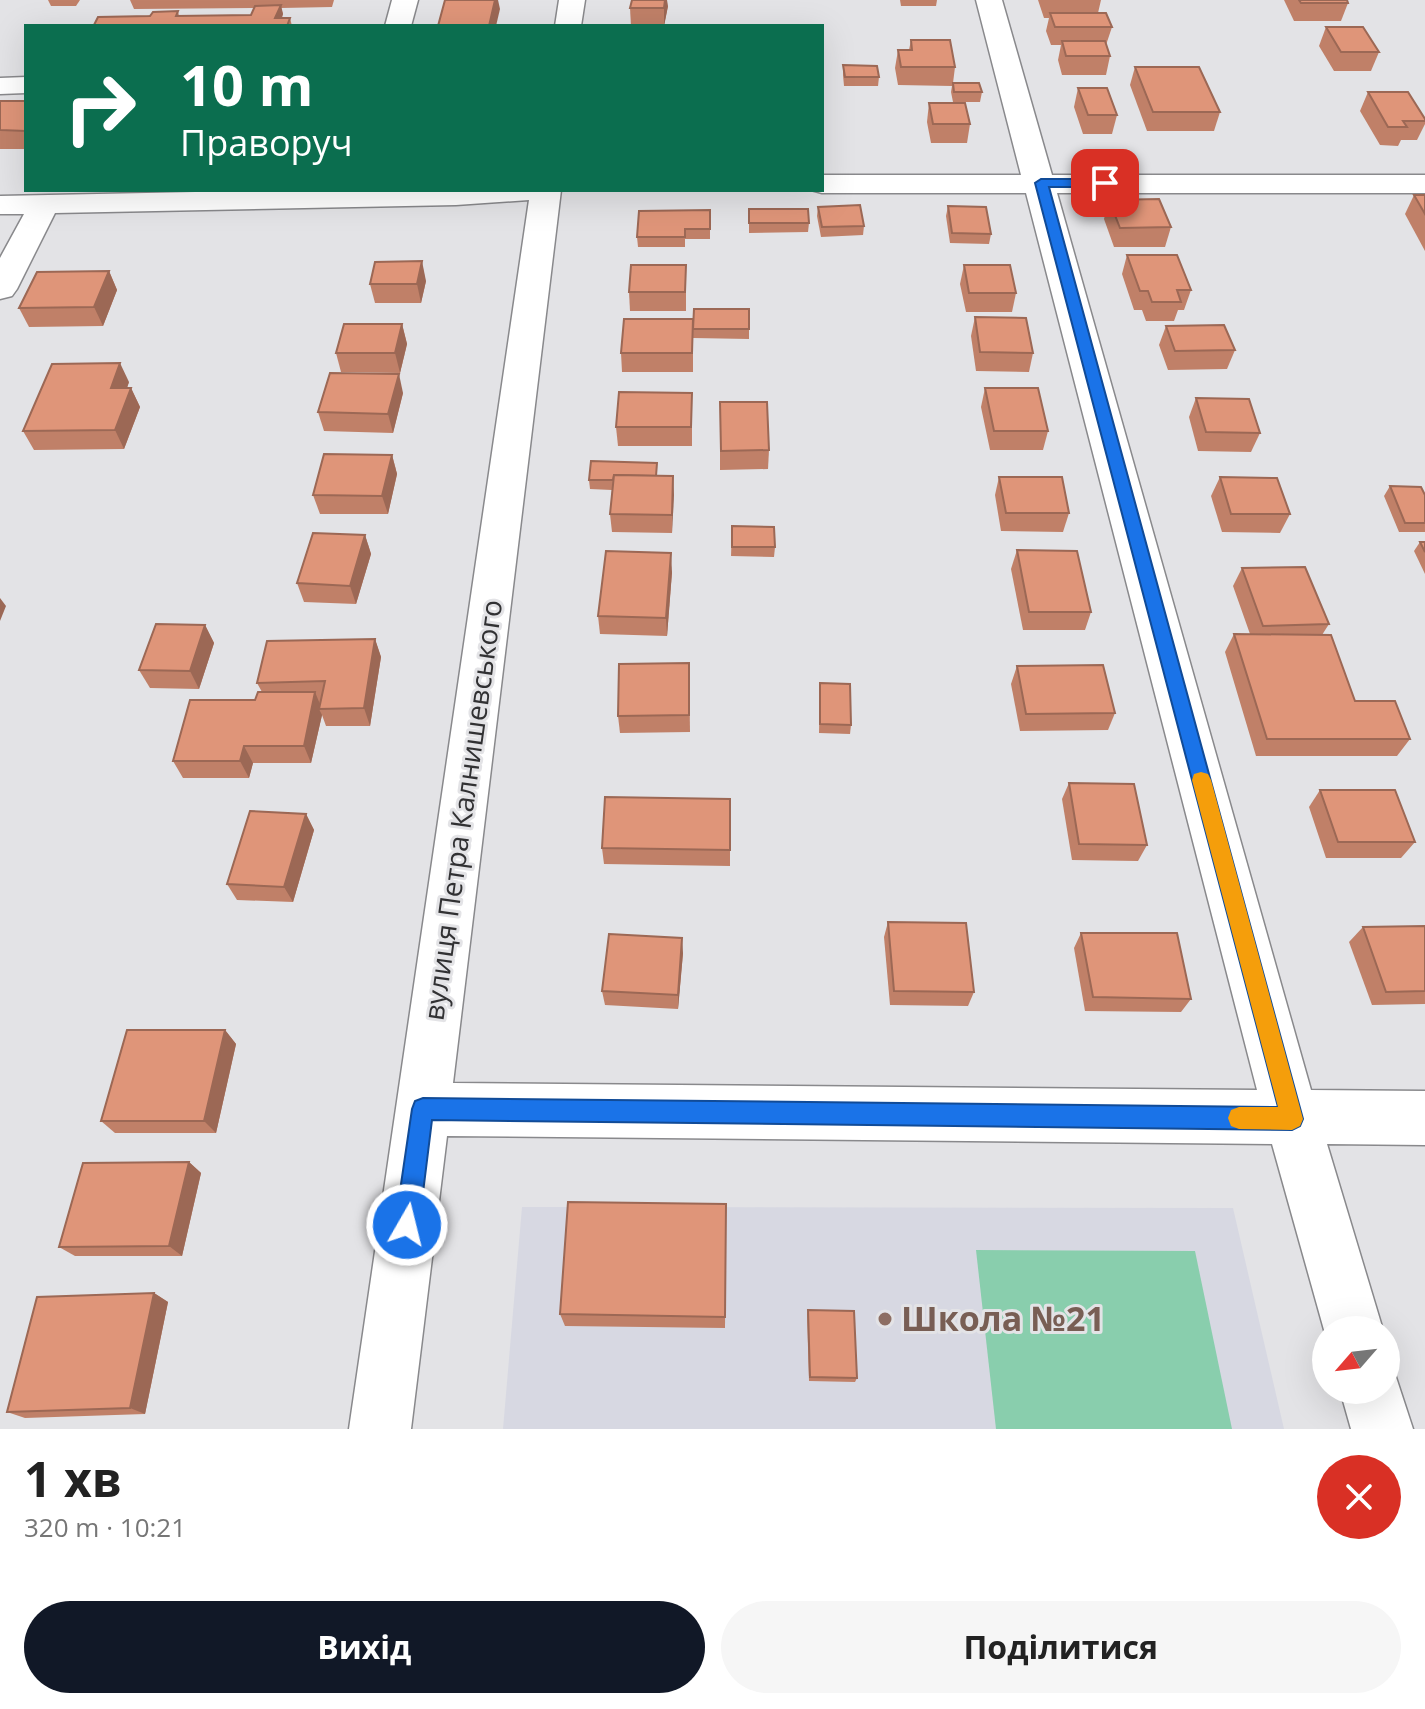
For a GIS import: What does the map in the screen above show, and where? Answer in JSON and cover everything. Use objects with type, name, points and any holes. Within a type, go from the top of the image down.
[{"type":"street","points":[[399,24],[405,0]]},
{"type":"street","points":[[568,24],[572,0]]},
{"type":"street","points":[[989,0],[1292,1119],[1349,1316]]},
{"type":"street","points":[[0,86],[24,85]]},
{"type":"street","points":[[824,184],[1425,184]]},
{"type":"street","points":[[0,205],[456,196],[516,192]]},
{"type":"street","name":"вулиця Петра Калнишевського","points":[[380,1429],[546,192]]},
{"type":"street","points":[[0,289],[44,205]]},
{"type":"street","points":[[423,1109],[1425,1118]]},
{"type":"street","points":[[1375,1404],[1382,1429]]},
{"type":"shaded area","name":"Школа №21","points":[[522,1207],[1233,1208],[1284,1429],[503,1429]]},
{"type":"green space","points":[[976,1250],[1195,1251],[1232,1429],[996,1429]]},
{"type":"building","points":[[445,0],[495,0],[489,24],[439,24]]},
{"type":"building","points":[[632,0],[665,0],[664,8],[630,8]]},
{"type":"building","points":[[1299,0],[1347,0],[1348,3],[1301,3]]},
{"type":"building","points":[[281,5],[275,18],[290,18],[288,24],[94,24],[98,17],[150,16],[153,12],[178,11],[176,16],[251,15],[255,6]]},
{"type":"building","points":[[1050,13],[1106,13],[1112,27],[1055,27]]},
{"type":"building","points":[[1326,27],[1363,27],[1379,52],[1341,52]]},
{"type":"building","points":[[911,40],[950,40],[955,67],[901,67],[898,50],[912,50]]},
{"type":"building","points":[[1062,41],[1105,41],[1110,56],[1066,56]]},
{"type":"building","points":[[843,65],[877,66],[879,77],[845,77]]},
{"type":"building","points":[[1135,67],[1199,67],[1220,112],[1153,112]]},
{"type":"building","points":[[953,83],[979,83],[982,92],[954,92]]},
{"type":"building","points":[[1078,88],[1107,88],[1117,115],[1088,115]]},
{"type":"building","points":[[1368,92],[1408,92],[1425,121],[1403,121],[1407,127],[1388,127]]},
{"type":"building","points":[[0,101],[24,101],[24,131],[0,130]]},
{"type":"building","points":[[929,103],[965,103],[970,124],[933,124]]},
{"type":"building","points":[[1414,195],[1425,195],[1425,214]]},
{"type":"building","points":[[1159,199],[1171,227],[1120,228],[1109,200]]},
{"type":"building","points":[[860,205],[864,226],[822,227],[818,207]]},
{"type":"building","points":[[948,206],[986,207],[991,234],[952,233]]},
{"type":"building","points":[[749,209],[808,209],[809,223],[749,223]]},
{"type":"building","points":[[710,210],[710,229],[685,229],[685,237],[637,237],[639,211]]},
{"type":"building","points":[[1127,255],[1177,255],[1191,290],[1177,290],[1181,302],[1152,302],[1148,291],[1140,291]]},
{"type":"building","points":[[422,261],[417,284],[370,284],[375,262]]},
{"type":"building","points":[[631,265],[686,265],[685,292],[629,292]]},
{"type":"building","points":[[964,265],[1010,265],[1016,293],[969,293]]},
{"type":"building","points":[[109,271],[94,307],[19,308],[37,272]]},
{"type":"building","points":[[694,309],[749,309],[749,329],[693,329]]},
{"type":"building","points":[[975,317],[1026,318],[1033,353],[980,352]]},
{"type":"building","points":[[624,319],[693,319],[692,353],[621,353]]},
{"type":"building","points":[[344,324],[402,324],[395,353],[336,353]]},
{"type":"building","points":[[1224,325],[1235,350],[1175,351],[1166,326]]},
{"type":"building","points":[[120,363],[111,388],[131,388],[115,430],[23,431],[52,364]]},
{"type":"building","points":[[330,373],[399,374],[388,414],[318,412]]},
{"type":"building","points":[[985,388],[1038,388],[1048,431],[994,431]]},
{"type":"building","points":[[619,392],[692,393],[691,427],[616,427]]},
{"type":"building","points":[[1196,398],[1249,399],[1260,433],[1206,432]]},
{"type":"building","points":[[720,402],[767,402],[769,450],[721,451]]},
{"type":"building","points":[[324,454],[392,455],[382,496],[313,495]]},
{"type":"building","points":[[591,461],[657,463],[656,476],[614,475],[613,480],[589,480]]},
{"type":"building","points":[[614,475],[673,476],[672,515],[610,514]]},
{"type":"building","points":[[999,477],[1062,477],[1069,513],[1006,513]]},
{"type":"building","points":[[1220,477],[1277,478],[1290,514],[1231,514]]},
{"type":"building","points":[[1390,486],[1421,487],[1425,495],[1425,523],[1405,523]]},
{"type":"building","points":[[732,526],[774,527],[775,547],[732,547]]},
{"type":"building","points":[[313,533],[365,535],[350,586],[297,583]]},
{"type":"building","points":[[1017,550],[1077,551],[1091,612],[1029,612]]},
{"type":"building","points":[[606,551],[671,553],[666,618],[598,616]]},
{"type":"building","points":[[1305,567],[1329,624],[1263,626],[1242,568]]},
{"type":"building","points":[[156,624],[205,625],[190,671],[139,670]]},
{"type":"building","points":[[1234,634],[1331,635],[1355,701],[1395,701],[1410,739],[1267,739]]},
{"type":"building","points":[[375,639],[364,708],[319,709],[325,681],[257,683],[267,641]]},
{"type":"building","points":[[689,663],[689,715],[618,716],[619,664]]},
{"type":"building","points":[[1103,665],[1115,713],[1026,714],[1017,666]]},
{"type":"building","points":[[820,683],[850,684],[851,725],[820,724]]},
{"type":"building","points":[[258,692],[315,692],[304,746],[244,746],[240,761],[173,761],[190,700],[255,700]]},
{"type":"building","points":[[1069,783],[1134,784],[1147,845],[1079,844]]},
{"type":"building","points":[[1320,790],[1395,790],[1415,842],[1338,842]]},
{"type":"building","points":[[605,797],[730,799],[730,850],[602,848]]},
{"type":"building","points":[[250,811],[306,814],[284,887],[227,884]]},
{"type":"building","points":[[888,922],[966,923],[974,992],[894,991]]},
{"type":"building","points":[[1425,926],[1425,991],[1386,992],[1363,927]]},
{"type":"building","points":[[1081,933],[1177,933],[1191,999],[1093,997]]},
{"type":"building","points":[[609,934],[682,938],[678,995],[602,991]]},
{"type":"building","points":[[127,1030],[225,1030],[204,1121],[101,1121]]},
{"type":"building","points":[[189,1162],[169,1246],[59,1247],[83,1163]]},
{"type":"building","points":[[568,1202],[726,1204],[725,1317],[560,1314]]},
{"type":"building","points":[[154,1293],[130,1408],[7,1412],[37,1297]]},
{"type":"building","points":[[808,1310],[854,1311],[857,1378],[810,1377]]},
{"type":"slow traffic","points":[[1201,780],[1292,1119],[1239,1118]]},
{"type":"place","name":"Школа №21","points":[[885,1319]]},
{"type":"route","points":[[407,1225],[423,1109],[1292,1119],[1041,183],[1105,183]]}]
